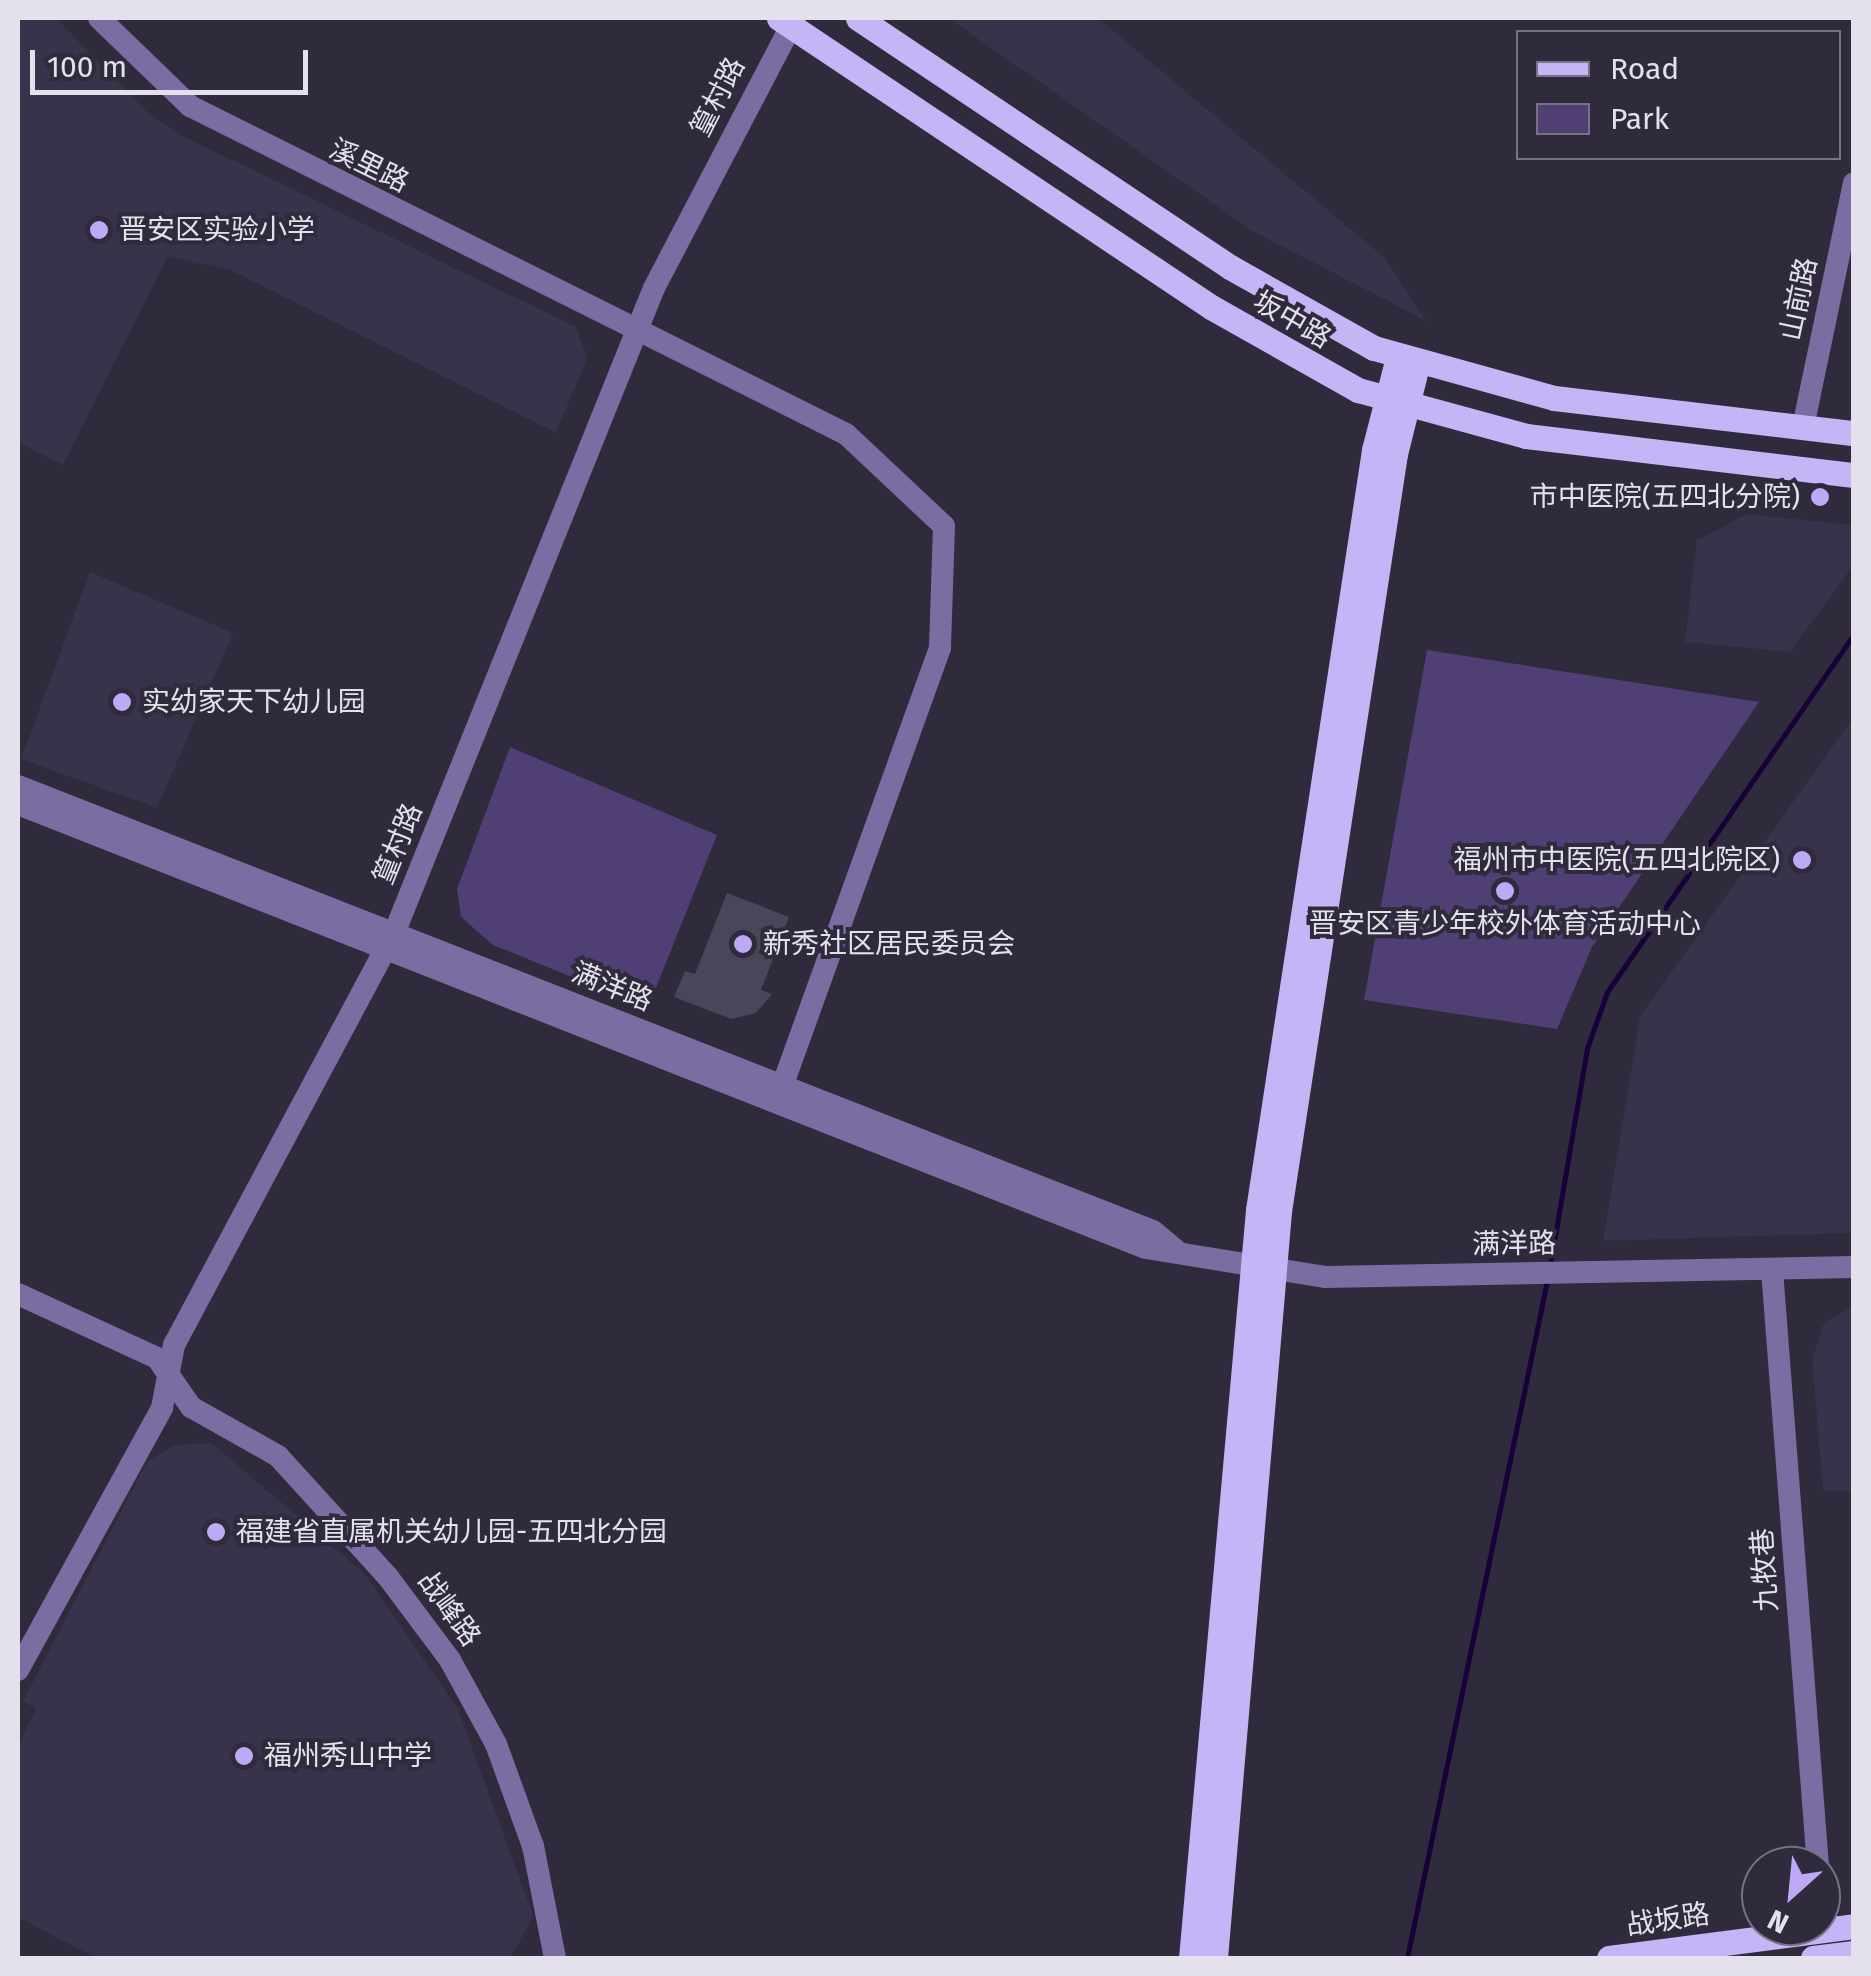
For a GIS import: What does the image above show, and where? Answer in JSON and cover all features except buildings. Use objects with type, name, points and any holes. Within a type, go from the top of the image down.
[{"type":"main road","name":"坂中路","points":[[858,18],[1230,267],[1407,361],[1554,398],[1854,433]]},
{"type":"main road","name":"坂中路","points":[[788,20],[1248,330],[1395,405],[1526,436],[1854,475]]},
{"type":"main road","points":[[1191,1958],[1262,1266],[1395,405],[1407,361]]},
{"type":"main road","points":[[1216,1958],[1262,1266]]},
{"type":"main road","name":"战坂路","points":[[1609,1958],[1741,1935]]},
{"type":"main road","points":[[1813,1958],[1854,1953]]},
{"type":"street","name":"溪里路","points":[[99,18],[164,86],[209,117],[846,434],[944,526],[940,648],[782,1088]]},
{"type":"street","name":"篁村路","points":[[18,1670],[174,1376],[174,1345],[390,940],[638,331],[788,20]]},
{"type":"street","name":"山前路","points":[[1803,427],[1854,183]]},
{"type":"street","name":"满洋路","points":[[18,786],[1146,1248],[1325,1277],[1854,1267]]},
{"type":"street","name":"满洋路","points":[[18,804],[390,940],[1153,1231],[1178,1252]]},
{"type":"street","name":"九牧巷","points":[[1772,1270],[1816,1846]]},
{"type":"street","name":"战峰路","points":[[18,1294],[157,1358],[174,1376],[191,1407],[278,1456],[450,1660],[518,1799],[555,1958]]},
{"type":"shaded area","points":[[18,18],[56,18],[147,112],[183,136],[576,327],[587,358],[556,433],[230,270],[168,256],[63,465],[18,442]]},
{"type":"shaded area","points":[[948,18],[1098,18],[1384,257],[1426,321],[1251,230]]},
{"type":"shaded area","points":[[1747,514],[1853,525],[1853,566],[1790,652],[1685,642],[1697,540]]},
{"type":"shaded area","name":"实幼家天下幼儿园","points":[[90,572],[233,633],[157,808],[21,759]]},
{"type":"shaded area","name":"福州市中医院(五四北院区)","points":[[1853,718],[1853,1233],[1603,1241],[1640,1016]]},
{"type":"shaded area","points":[[1853,1305],[1853,1492],[1823,1490],[1812,1359],[1823,1325]]},
{"type":"shaded area","name":"福州秀山中学","points":[[212,1443],[365,1574],[458,1709],[533,1915],[511,1958],[96,1958],[18,1917],[18,1745],[36,1709],[23,1701],[147,1462],[174,1445]]},
{"type":"green space","name":"晋安区青少年校外体育活动中心","points":[[1427,650],[1759,702],[1592,947],[1557,1029],[1364,1000]]},
{"type":"green space","points":[[510,747],[717,835],[648,1008],[493,945],[461,917],[457,889]]},
{"type":"waterway","points":[[1550,1265],[1587,1048],[1607,992],[1854,634]]},
{"type":"waterway","points":[[1407,1958],[1547,1281]]},
{"type":"place","name":"晋安区实验小学","points":[[99,230]]},
{"type":"place","name":"市中医院(五四北分院)","points":[[1820,497]]},
{"type":"place","name":"实幼家天下幼儿园","points":[[122,702]]},
{"type":"place","name":"福州市中医院(五四北院区)","points":[[1802,860]]},
{"type":"place","name":"晋安区青少年校外体育活动中心","points":[[1505,891]]},
{"type":"place","name":"新秀社区居民委员会","points":[[743,944]]},
{"type":"place","name":"福建省直属机关幼儿园-五四北分园","points":[[216,1532]]},
{"type":"place","name":"福州秀山中学","points":[[244,1756]]}]
